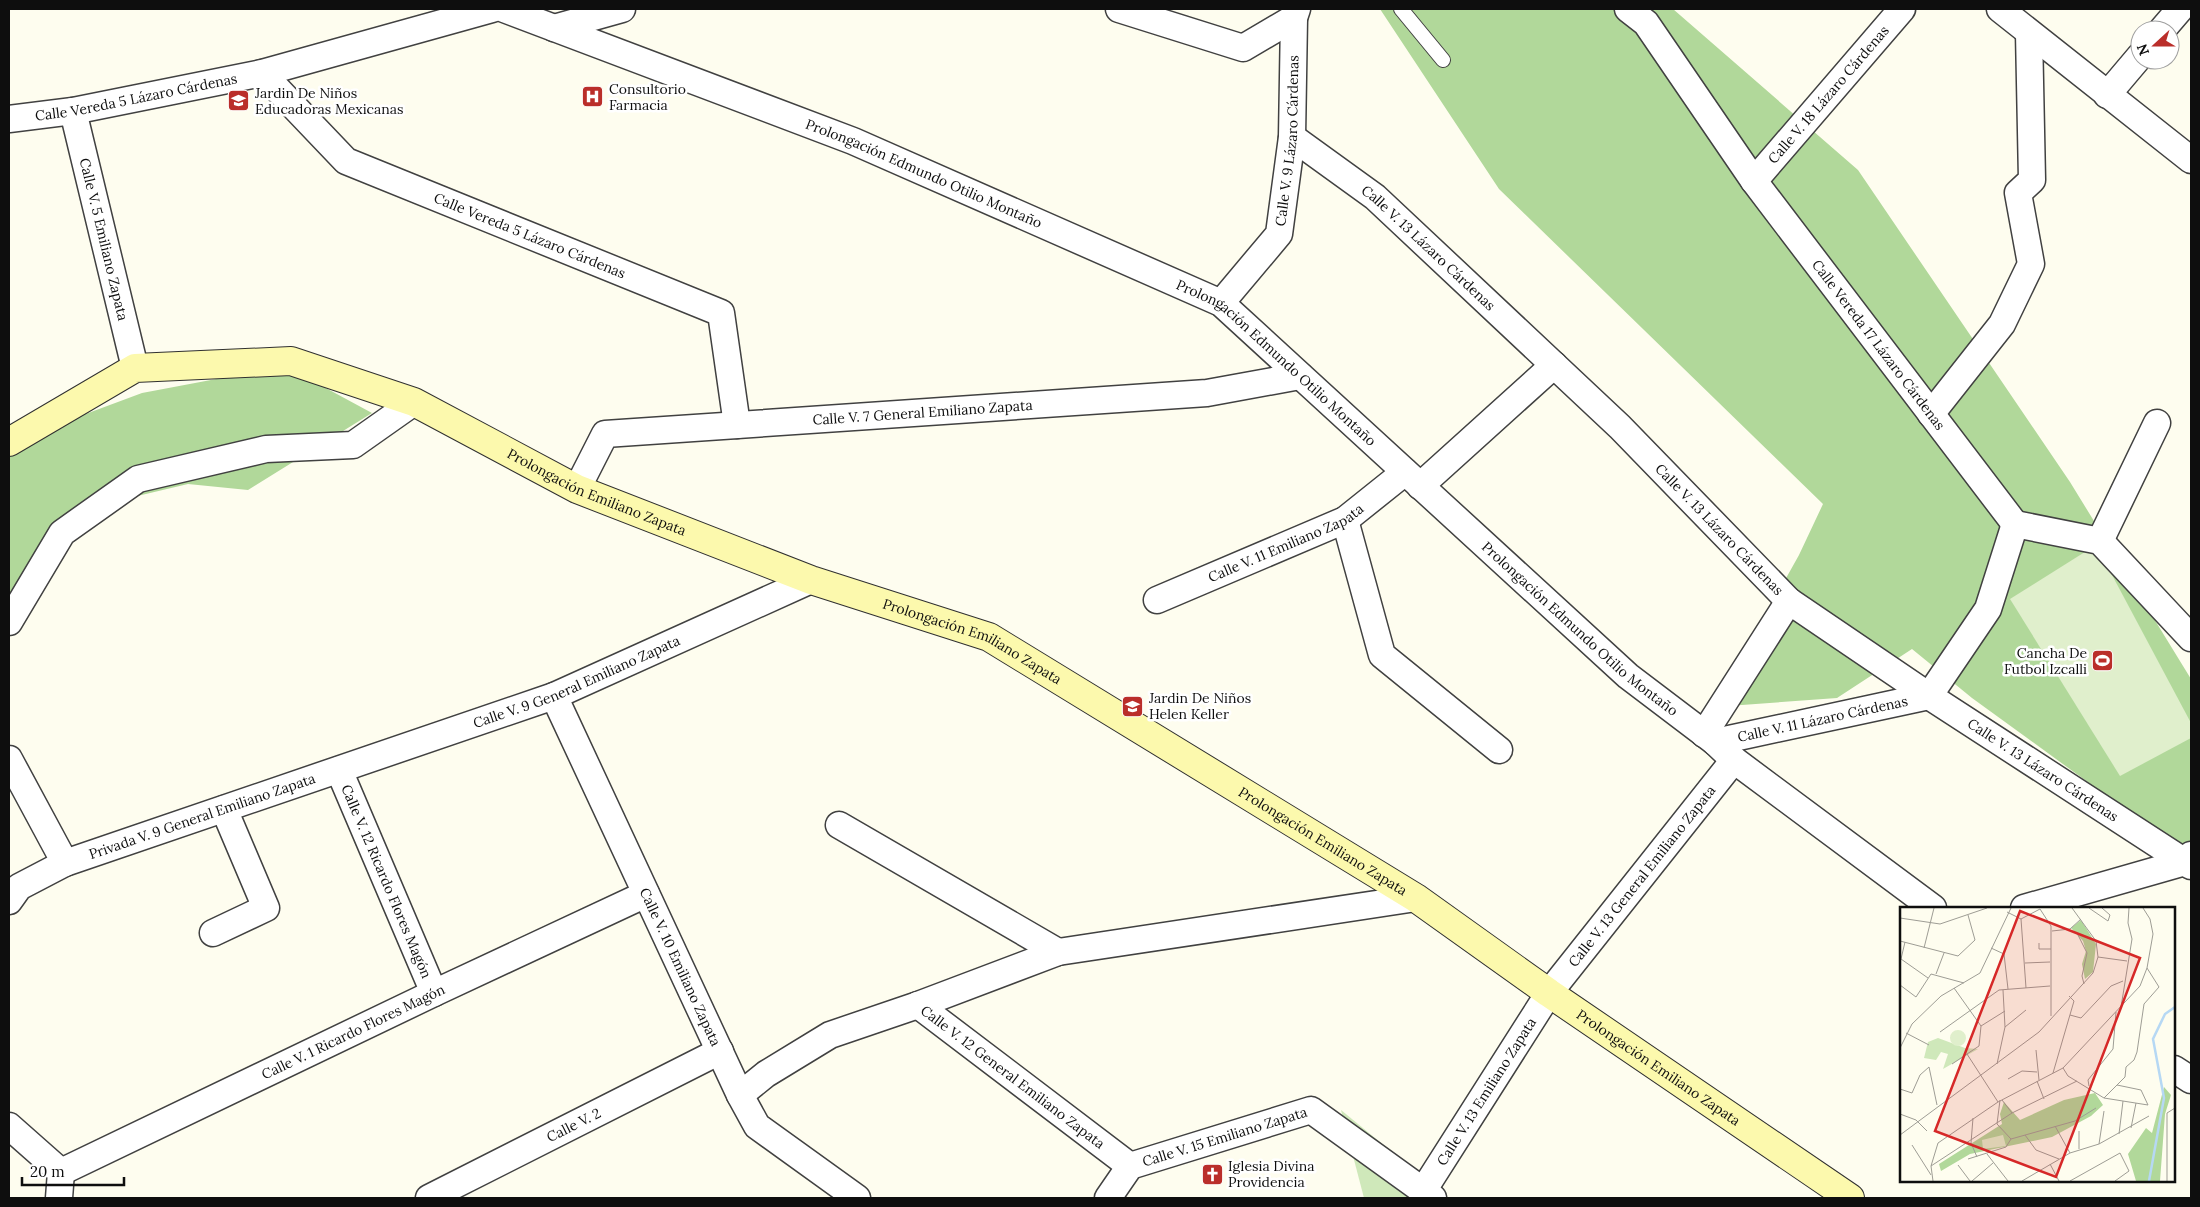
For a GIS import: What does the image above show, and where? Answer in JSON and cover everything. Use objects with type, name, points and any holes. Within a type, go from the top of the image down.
[{"type":"main road","name":"Prolongación Emiliano Zapata","points":[[9,442],[135,368],[291,361],[414,402],[577,489],[811,580],[989,637],[1416,898],[1549,993],[1850,1198]]},
{"type":"street","name":"Calle Vereda 5 Lázaro Cárdenas","points":[[9,119],[73,111],[262,73],[492,9]]},
{"type":"street","name":"Prolongación Edmundo Otilio Montaño","points":[[504,9],[853,141],[1221,303],[1628,676],[1932,907]]},
{"type":"street","points":[[554,28],[622,9]]},
{"type":"street","points":[[1119,9],[1243,48],[1296,13]]},
{"type":"street","name":"Calle Vereda 17 Lázaro Cárdenas","points":[[1628,9],[1646,22],[1754,181],[2015,524]]},
{"type":"street","name":"Calle V. 18 Lázaro Cárdenas","points":[[1754,181],[1902,9]]},
{"type":"street","points":[[2000,9],[2029,34],[2191,160]]},
{"type":"street","points":[[2171,20],[2180,9]]},
{"type":"street","name":"Calle V. 9 Lázaro Cárdenas","points":[[1221,303],[1280,234],[1292,137],[1296,13]]},
{"type":"street","points":[[1931,414],[2002,324],[2031,264],[2018,193],[2032,180],[2029,34]]},
{"type":"street","points":[[2107,95],[2130,68]]},
{"type":"street","name":"Calle Vereda 5 Lázaro Cárdenas","points":[[262,73],[346,161],[721,313],[736,426]]},
{"type":"street","name":"Calle V. 5 Emiliano Zapata","points":[[73,111],[135,368]]},
{"type":"street","name":"Calle V. 13 Lázaro Cárdenas","points":[[1292,137],[1375,197],[1620,427],[1789,601],[1930,696],[2189,861]]},
{"type":"street","name":"Calle V. 11 Emiliano Zapata","points":[[1157,600],[1345,520],[1413,479],[1554,365]]},
{"type":"street","name":"Calle V. 7 General Emiliano Zapata","points":[[577,489],[605,434],[1207,393],[1300,376]]},
{"type":"street","points":[[9,622],[62,533],[138,479],[266,449],[352,444],[414,402]]},
{"type":"street","points":[[2100,541],[2157,423]]},
{"type":"street","points":[[1345,520],[1382,655],[1499,750]]},
{"type":"street","points":[[1930,696],[1988,609],[2015,524],[2100,541],[2191,638]]},
{"type":"street","name":"Calle V. 9 General Emiliano Zapata","points":[[339,770],[554,696],[811,580]]},
{"type":"street","points":[[1718,745],[1789,601]]},
{"type":"street","name":"Calle V. 10 Emiliano Zapata","points":[[554,696],[740,1095],[757,1126],[856,1198]]},
{"type":"street","name":"Calle V. 11 Lázaro Cárdenas","points":[[1718,745],[1930,696]]},
{"type":"street","name":"Calle V. 13 General Emiliano Zapata","points":[[1549,993],[1718,745]]},
{"type":"street","points":[[9,759],[65,863]]},
{"type":"street","name":"Privada V. 9 General Emiliano Zapata","points":[[9,901],[19,887],[65,863],[339,770]]},
{"type":"street","name":"Calle V. 12 Ricardo Flores Magón","points":[[339,770],[434,993]]},
{"type":"street","points":[[213,933],[266,908],[224,809]]},
{"type":"street","points":[[839,825],[1058,952]]},
{"type":"street","points":[[2028,907],[2189,861]]},
{"type":"street","name":"Calle V. 1 Ricardo Flores Magón","points":[[61,1172],[434,993],[646,894]]},
{"type":"street","name":"Calle V. 12 General Emiliano Zapata","points":[[918,1005],[1058,952],[1416,898]]},
{"type":"street","name":"Calle V. 13 Emiliano Zapata","points":[[1428,1195],[1549,993]]},
{"type":"street","points":[[740,1095],[766,1074],[830,1035],[918,1005]]},
{"type":"street","name":"Calle V. 12 General Emiliano Zapata","points":[[918,1005],[1130,1166]]},
{"type":"street","name":"Calle V. 2","points":[[429,1198],[720,1051]]},
{"type":"street","points":[[2175,1069],[2191,1080]]},
{"type":"street","name":"Calle V. 15 Emiliano Zapata","points":[[1108,1198],[1130,1166],[1312,1110],[1428,1195]]},
{"type":"street","points":[[9,1126],[61,1172],[59,1198]]},
{"type":"lane","points":[[1401,9],[1444,60]]},
{"type":"green space","points":[[1380,9],[1673,9],[1858,170],[2070,482],[2191,679],[2191,857],[1972,698],[1912,649],[1837,698],[1714,707],[1799,555],[1823,504],[1499,189]]},
{"type":"green space","points":[[285,366],[372,413],[248,490],[188,484],[129,498],[48,560],[9,638],[9,450],[32,434],[142,393]]},
{"type":"green space","name":"Cancha De Futbol Izcalli","points":[[2096,545],[2191,723],[2191,738],[2120,776],[2010,599]]},
{"type":"green space","points":[[1341,1110],[1448,1198],[1364,1198]]},
{"type":"place","name":"Consultorio Farmacia","points":[[593,97]]},
{"type":"place","name":"Jardin De Niños Educadoras Mexicanas","points":[[239,101]]},
{"type":"place","name":"Cancha De Futbol Izcalli","points":[[2103,661]]},
{"type":"place","name":"Jardin De Niños Helen Keller","points":[[1133,706]]},
{"type":"place","name":"Iglesia Divina Providencia","points":[[1212,1174]]}]
